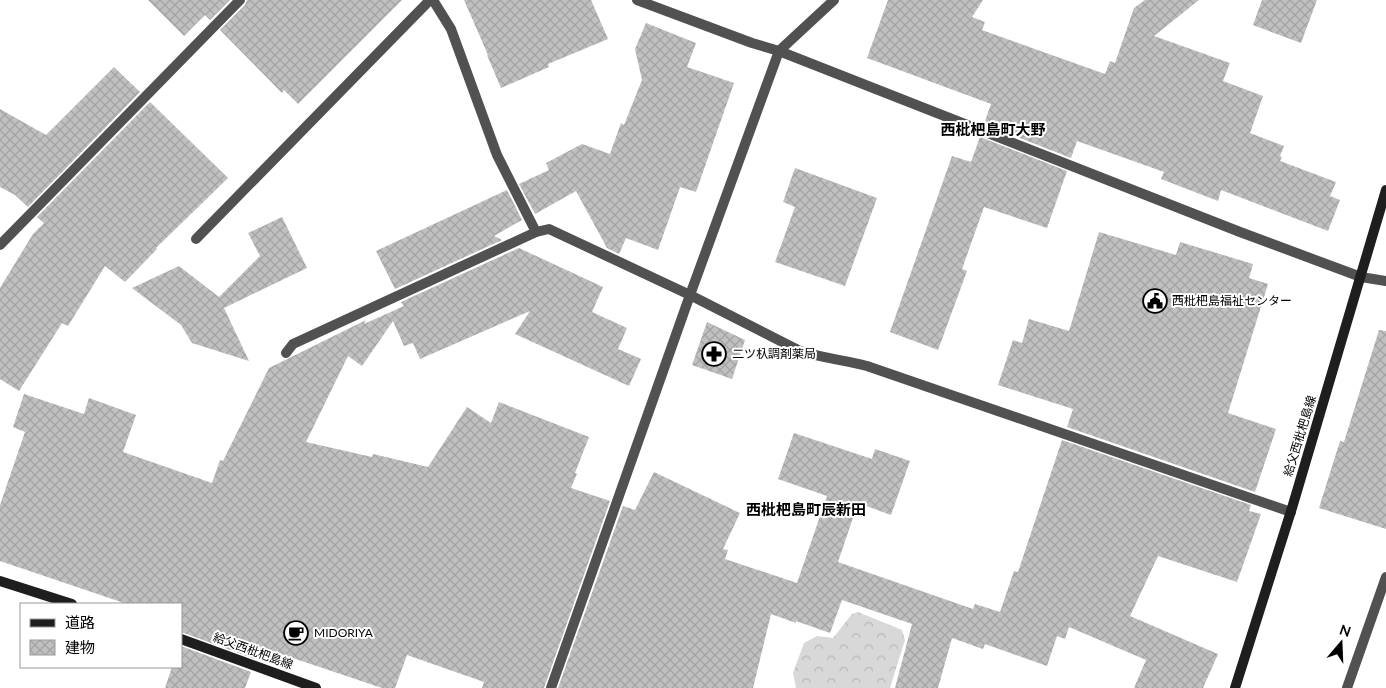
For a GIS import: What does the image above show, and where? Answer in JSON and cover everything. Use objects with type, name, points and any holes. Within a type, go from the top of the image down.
[{"type":"main road","name":"給父西枇杷島線","points":[[1235,688],[1290,512],[1386,190]]},
{"type":"main road","points":[[0,581],[69,603]]},
{"type":"main road","name":"給父西枇杷島線","points":[[182,639],[316,688]]},
{"type":"street","points":[[0,245],[240,0]]},
{"type":"street","points":[[196,239],[431,0],[451,28],[497,155],[536,232]]},
{"type":"street","points":[[637,0],[752,43],[779,51],[1231,228],[1361,276],[1386,281]]},
{"type":"street","points":[[551,688],[690,295],[779,51],[834,0]]},
{"type":"street","points":[[286,353],[293,344],[536,232],[549,229],[690,295],[800,351],[867,366],[1290,512]]},
{"type":"street","points":[[1348,688],[1386,577]]},
{"type":"green space","points":[[858,612],[902,630],[905,640],[890,688],[796,688],[793,673],[804,643],[817,636],[833,638],[852,614]]},
{"type":"building","points":[[148,0],[230,0],[210,20],[205,15],[184,36]]},
{"type":"building","points":[[247,0],[402,0],[298,104],[284,90],[282,93],[220,30],[245,5]]},
{"type":"building","points":[[464,0],[591,0],[608,39],[548,64],[549,67],[501,88]]},
{"type":"building","points":[[888,0],[983,0],[972,17],[985,22],[982,30],[1105,74],[1110,61],[1115,63],[1134,8],[1145,0],[1199,0],[1154,36],[1230,63],[1223,81],[1263,96],[1250,133],[1284,146],[1280,161],[1336,182],[1330,196],[1340,200],[1328,231],[1221,190],[1218,201],[1161,179],[1164,172],[1077,141],[1071,158],[984,124],[991,104],[867,58]]},
{"type":"building","points":[[1262,0],[1317,0],[1301,43],[1253,25]]},
{"type":"building","points":[[646,23],[696,43],[687,67],[734,83],[696,192],[680,187],[658,250],[626,238],[619,254],[607,248],[576,191],[535,214],[519,184],[549,170],[546,163],[582,144],[610,154],[621,123],[624,125],[642,80],[635,49]]},
{"type":"building","points":[[114,67],[140,92],[28,207],[15,195],[0,187],[0,109],[46,135]]},
{"type":"building","points":[[150,102],[228,178],[156,248],[125,282],[105,266],[68,326],[62,323],[19,391],[0,379],[0,288],[33,234],[44,223],[37,217]]},
{"type":"building","points":[[980,137],[1067,171],[1047,228],[984,207],[962,269],[967,271],[938,350],[890,332],[952,156],[971,162]]},
{"type":"building","points":[[795,168],[877,198],[845,286],[775,262],[795,207],[783,202]]},
{"type":"building","points":[[507,190],[522,220],[494,236],[502,240],[395,289],[376,251]]},
{"type":"building","points":[[282,217],[307,268],[224,308],[249,361],[192,343],[181,325],[132,288],[179,266],[219,297],[260,256],[248,233]]},
{"type":"building","points":[[1099,232],[1176,255],[1180,242],[1253,264],[1249,278],[1268,284],[1228,413],[1276,429],[1255,492],[1067,427],[1073,409],[998,385],[1013,340],[1022,343],[1029,319],[1069,331]]},
{"type":"building","points":[[519,248],[603,287],[592,312],[627,328],[618,349],[641,359],[629,386],[515,334],[530,311],[420,359],[413,343],[404,346],[393,321],[362,366],[348,356],[306,442],[372,457],[373,454],[428,467],[467,407],[491,423],[499,402],[589,437],[571,488],[610,501],[544,688],[482,688],[484,682],[407,655],[395,688],[382,688],[260,647],[255,659],[182,632],[182,603],[124,603],[0,561],[0,505],[25,432],[13,427],[24,394],[84,414],[89,398],[136,415],[123,452],[212,483],[220,460],[223,461],[269,368],[366,320],[364,324],[404,306],[401,302]]},
{"type":"building","points":[[707,322],[745,340],[732,379],[692,365]]},
{"type":"building","points":[[1379,330],[1386,331],[1386,529],[1319,508],[1340,441],[1344,442]]},
{"type":"building","points":[[794,433],[872,459],[875,449],[910,461],[891,515],[858,503],[838,562],[973,609],[975,604],[1000,612],[1014,571],[1018,572],[1062,440],[1251,505],[1249,511],[1261,514],[1237,582],[1158,556],[1130,616],[1218,654],[1203,688],[1134,688],[1146,660],[1069,627],[1065,639],[1057,636],[1047,666],[985,644],[983,649],[952,638],[938,688],[895,688],[912,624],[842,600],[830,633],[771,614],[753,688],[558,688],[623,506],[635,510],[654,472],[740,513],[723,549],[728,550],[725,559],[797,583],[827,496],[778,479]]},
{"type":"building","points":[[182,646],[251,672],[245,688],[165,688],[172,668],[182,668]]},
{"type":"place","name":"西枇杷島福祉センター","points":[[1155,301]]},
{"type":"place","name":"二ツ杁調剤薬局","points":[[714,354]]},
{"type":"place","name":"MIDORIYA","points":[[296,633]]},
{"type":"district","name":"西枇杷島町大野","points":[[993,130]]},
{"type":"district","name":"西枇杷島町辰新田","points":[[806,510]]}]
